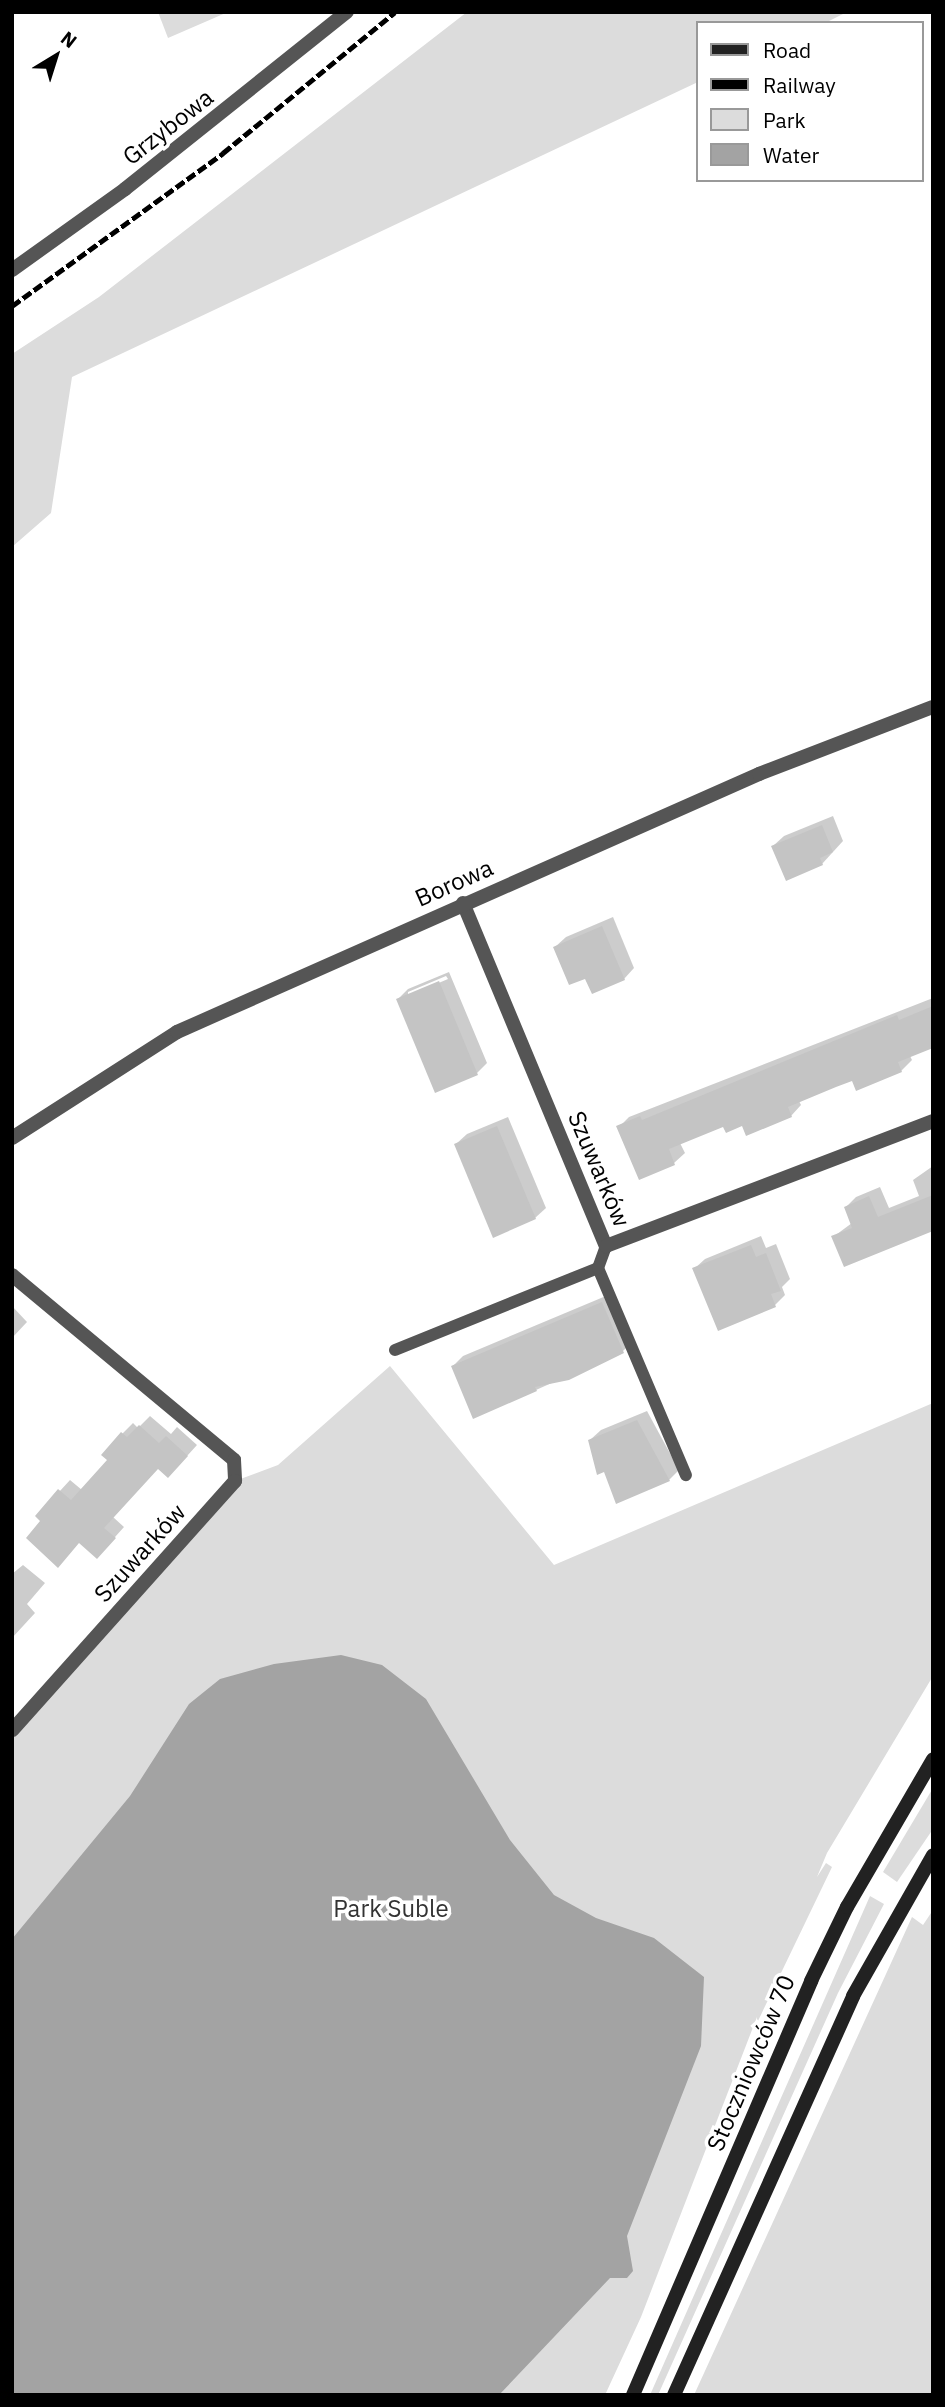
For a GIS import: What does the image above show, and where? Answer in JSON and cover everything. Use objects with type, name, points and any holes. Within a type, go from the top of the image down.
[{"type":"street","name":"Grzybowa","points":[[12,270],[125,189],[347,12]]},
{"type":"street","name":"Borowa","points":[[12,1138],[177,1032],[463,903],[760,774],[933,707]]},
{"type":"street","name":"Szuwarków","points":[[463,903],[607,1246],[933,1121]]},
{"type":"street","name":"Szuwarków","points":[[12,1275],[234,1460],[235,1480],[12,1730]]},
{"type":"street","name":"Stoczniowców 70","points":[[633,2395],[811,1980],[847,1907],[933,1759]]},
{"type":"street","points":[[674,2395],[853,1996],[933,1855]]},
{"type":"lane","points":[[607,1246],[598,1268],[686,1475]]},
{"type":"lane","points":[[395,1350],[598,1268]]},
{"type":"green space","points":[[158,12],[228,12],[168,38]]},
{"type":"green space","points":[[467,12],[847,12],[829,21],[696,21],[696,83],[72,377],[51,513],[12,547],[12,354],[99,297]]},
{"type":"green space","name":"Park Suble","points":[[390,1366],[554,1565],[933,1403],[933,1676],[827,1853],[817,1877],[826,1863],[832,1867],[757,2023],[757,2017],[641,2317],[605,2395],[12,2395],[12,1733],[235,1481],[278,1465]]},
{"type":"green space","points":[[933,1788],[933,1829],[897,1882],[883,1872]]},
{"type":"green space","points":[[870,1896],[884,1904],[838,1993],[658,2395],[650,2395]]},
{"type":"green space","points":[[933,1910],[933,2395],[694,2395],[912,1917],[923,1925]]},
{"type":"water","points":[[341,1655],[382,1665],[426,1699],[510,1840],[554,1895],[596,1918],[654,1938],[704,1977],[701,2046],[627,2236],[633,2271],[627,2278],[610,2278],[499,2395],[12,2395],[12,1939],[130,1796],[189,1704],[220,1679],[274,1664]]},
{"type":"building","points":[[822,825],[833,852],[820,858],[823,865],[786,881],[771,846]]},
{"type":"building","points":[[602,926],[625,980],[592,994],[585,979],[569,985],[553,947]]},
{"type":"building","points":[[439,981],[478,1075],[435,1093],[396,999]]},
{"type":"building","points":[[933,1006],[933,1048],[898,1062],[902,1072],[856,1091],[852,1081],[836,1087],[788,1107],[792,1117],[746,1136],[742,1126],[726,1133],[723,1127],[669,1149],[675,1165],[639,1180],[616,1126],[640,1116],[642,1120],[897,1015],[899,1020]]},
{"type":"building","points":[[497,1126],[536,1219],[493,1238],[454,1144]]},
{"type":"building","points":[[933,1195],[933,1231],[844,1267],[831,1236],[852,1228],[844,1207],[869,1196],[878,1217]]},
{"type":"building","points":[[751,1245],[756,1257],[766,1253],[781,1291],[771,1294],[776,1307],[718,1331],[692,1268]]},
{"type":"building","points":[[602,1302],[624,1353],[569,1380],[535,1387],[537,1391],[473,1419],[451,1366]]},
{"type":"building","points":[[637,1420],[670,1481],[616,1504],[604,1472],[597,1475],[588,1440]]},
{"type":"building","points":[[139,1425],[159,1443],[166,1436],[188,1456],[168,1478],[158,1469],[104,1528],[116,1538],[97,1559],[79,1543],[58,1568],[26,1538],[40,1521],[35,1516],[58,1489],[71,1500],[107,1460],[101,1455],[121,1432],[127,1437]]},
{"type":"railway","points":[[12,306],[223,153],[395,12]]}]
